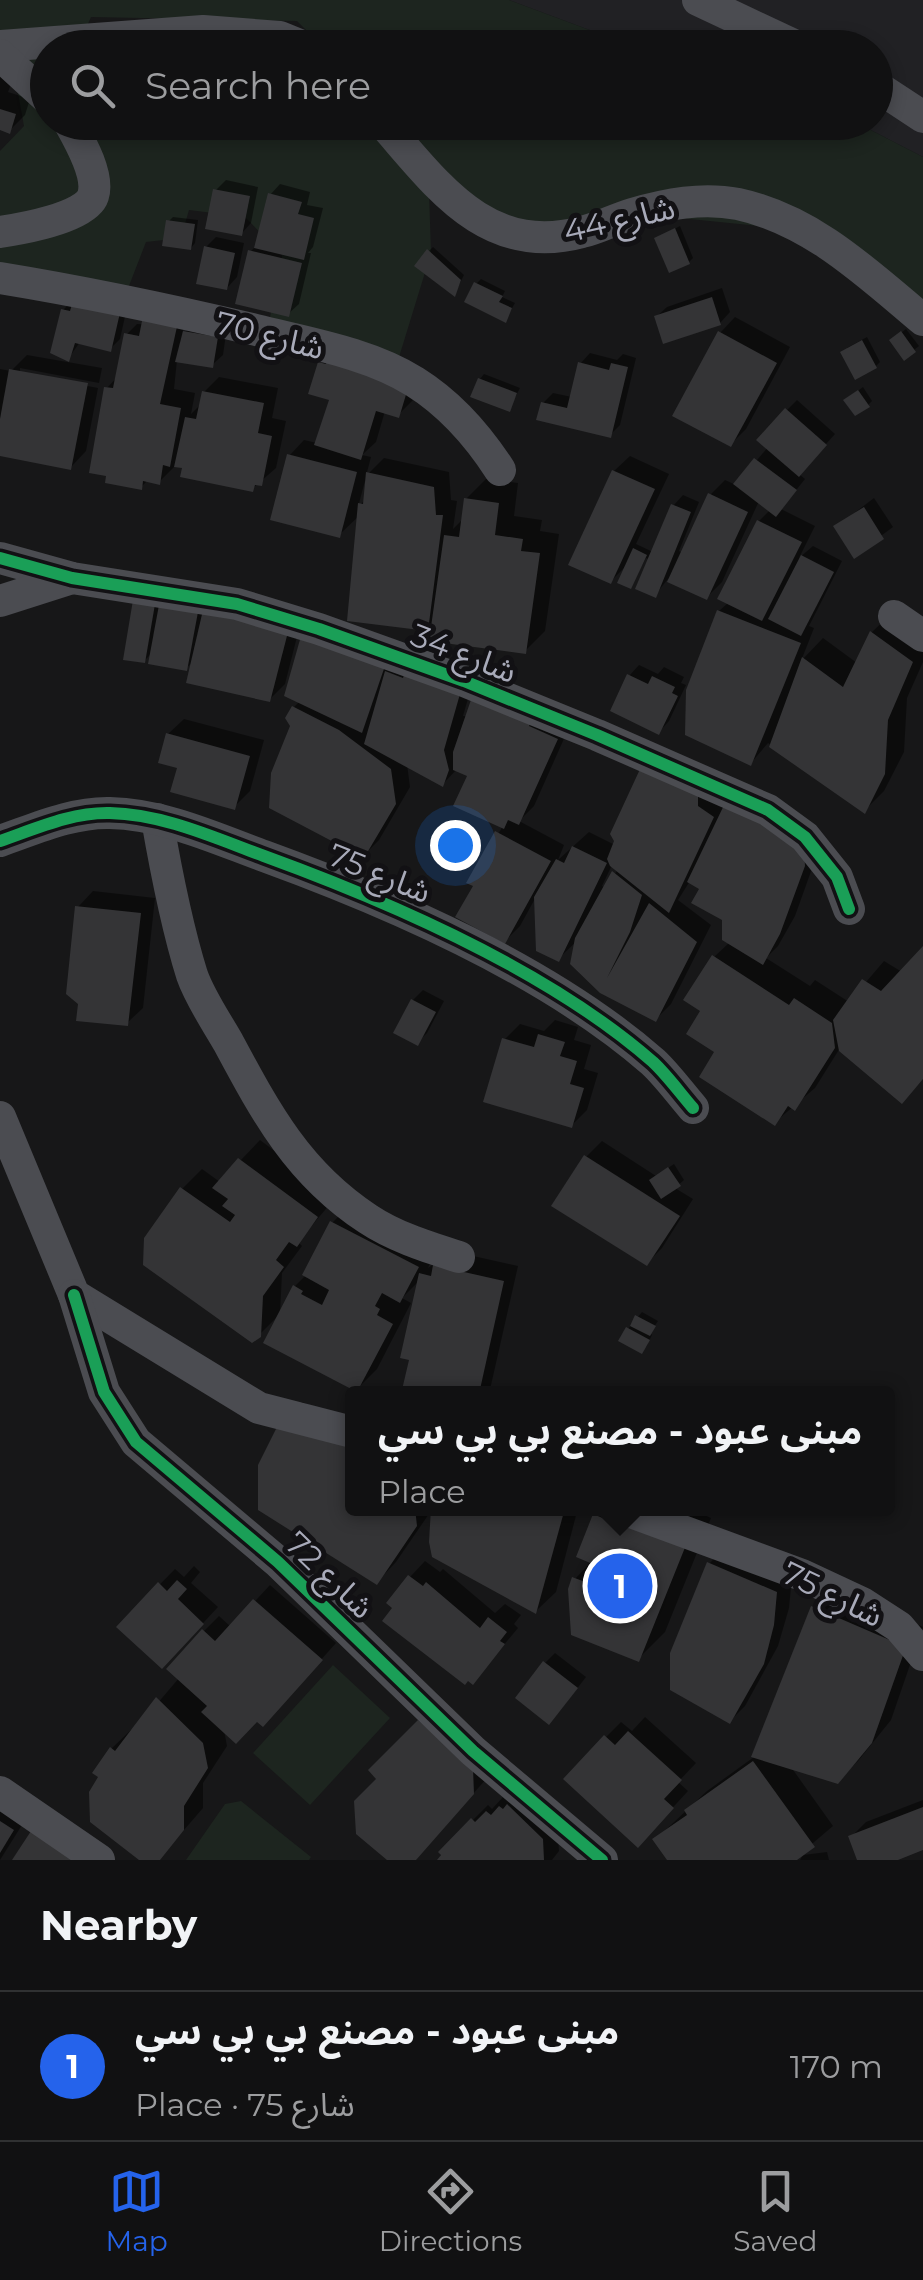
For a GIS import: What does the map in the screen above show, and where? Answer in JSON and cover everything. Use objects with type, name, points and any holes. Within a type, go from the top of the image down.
[{"type":"street","points":[[698,0],[762,30]]},
{"type":"street","points":[[0,46],[30,44]]},
{"type":"street","points":[[0,55],[30,82]]},
{"type":"street","points":[[893,97],[923,117]]},
{"type":"street","points":[[0,232],[63,216],[83,208],[94,196],[93,176],[78,140]]},
{"type":"street","name":"شارع 44","points":[[396,140],[444,193],[472,215],[523,234],[580,233],[659,207],[700,201],[738,204],[810,231],[923,320]]},
{"type":"street","name":"شارع 70","points":[[0,278],[117,297],[372,362],[415,382],[446,406],[480,440],[500,470]]},
{"type":"street","name":"شارع 34","points":[[0,558],[72,578],[237,604],[319,628],[596,735],[768,810],[805,837],[837,877],[849,909]]},
{"type":"street","name":"شارع 34","points":[[0,601],[72,578]]},
{"type":"street","points":[[894,616],[923,636]]},
{"type":"street","name":"شارع 75","points":[[0,841],[63,819],[108,812],[157,818],[288,864],[438,926],[594,1016],[655,1064],[693,1108]]},
{"type":"street","points":[[157,818],[166,873],[193,978],[290,1150],[328,1189],[370,1221],[459,1257]]},
{"type":"street","points":[[0,1117],[74,1295],[259,1408],[345,1430]]},
{"type":"street","name":"شارع 72","points":[[74,1295],[104,1392],[136,1442],[278,1562],[473,1750],[602,1860]]},
{"type":"street","name":"شارع 75","points":[[642,1516],[802,1575],[862,1602],[900,1627],[923,1655]]},
{"type":"street","points":[[0,1792],[99,1860]]},
{"type":"shaded area","points":[[0,0],[509,0],[589,30],[306,30],[297,21],[91,17],[85,30],[30,30],[30,140],[380,140],[429,191],[431,253],[396,367],[267,333],[282,255],[245,217],[189,210],[181,238],[146,242],[127,291],[0,274],[0,151],[24,126],[11,55],[0,52]]},
{"type":"shaded area","points":[[509,0],[923,0],[923,157],[890,140],[893,30],[589,30]]},
{"type":"shaded area","points":[[414,140],[890,140],[923,157],[923,319],[810,231],[670,217],[560,251],[479,207]]},
{"type":"shaded area","points":[[333,1665],[390,1718],[310,1805],[253,1753]]},
{"type":"shaded area","points":[[241,1801],[311,1857],[309,1860],[186,1860],[225,1804]]},
{"type":"building","points":[[0,109],[16,114],[10,134],[0,130]]},
{"type":"building","points":[[213,189],[250,196],[242,236],[205,229]]},
{"type":"building","points":[[268,193],[302,202],[298,214],[314,218],[304,260],[254,248]]},
{"type":"building","points":[[166,220],[195,224],[191,250],[162,246]]},
{"type":"building","points":[[675,228],[690,264],[669,273],[654,238]]},
{"type":"building","points":[[204,246],[235,253],[227,290],[196,284]]},
{"type":"building","points":[[427,249],[461,280],[455,297],[414,266]]},
{"type":"building","points":[[248,250],[302,263],[289,317],[235,304]]},
{"type":"building","points":[[474,282],[503,296],[499,302],[512,308],[506,323],[464,302]]},
{"type":"building","points":[[75,294],[122,304],[111,352],[75,343],[69,362],[50,353],[61,309],[70,311]]},
{"type":"building","points":[[712,297],[721,325],[663,344],[654,316]]},
{"type":"building","points":[[143,316],[178,322],[160,404],[181,408],[170,467],[163,465],[160,485],[143,481],[142,490],[105,483],[106,476],[89,473],[104,387],[113,388],[124,333],[139,336]]},
{"type":"building","points":[[183,331],[218,337],[213,368],[175,362]]},
{"type":"building","points":[[718,331],[777,363],[731,447],[672,416]]},
{"type":"building","points":[[901,331],[916,352],[904,361],[889,340]]},
{"type":"building","points":[[862,340],[877,368],[855,380],[840,352]]},
{"type":"building","points":[[328,357],[408,388],[399,418],[376,411],[361,460],[314,445],[329,400],[308,394],[318,362],[326,364]]},
{"type":"building","points":[[578,362],[609,370],[611,363],[628,367],[611,438],[536,420],[541,402],[567,408]]},
{"type":"building","points":[[9,369],[88,383],[71,470],[0,456],[0,419]]},
{"type":"building","points":[[478,378],[517,393],[510,412],[470,397]]},
{"type":"building","points":[[858,390],[870,407],[855,416],[843,400]]},
{"type":"building","points":[[202,391],[264,403],[258,433],[272,436],[262,486],[255,485],[253,492],[180,477],[182,468],[174,467],[185,417],[196,419]]},
{"type":"building","points":[[785,408],[827,445],[799,477],[756,440]]},
{"type":"building","points":[[287,454],[357,472],[340,538],[270,520]]},
{"type":"building","points":[[754,458],[797,490],[776,517],[733,484]]},
{"type":"building","points":[[612,470],[655,489],[611,584],[568,565]]},
{"type":"building","points":[[366,472],[434,487],[436,515],[443,515],[428,631],[347,621],[358,503],[363,504]]},
{"type":"building","points":[[708,493],[748,512],[707,600],[667,582]]},
{"type":"building","points":[[464,498],[499,503],[495,535],[523,539],[521,551],[540,553],[526,654],[429,641],[444,535],[459,537]]},
{"type":"building","points":[[671,504],[691,512],[656,598],[635,589]]},
{"type":"building","points":[[864,507],[884,539],[854,559],[833,526]]},
{"type":"building","points":[[757,520],[802,542],[762,621],[717,599]]},
{"type":"building","points":[[633,548],[647,555],[631,589],[617,583]]},
{"type":"building","points":[[801,555],[834,572],[801,636],[768,619]]},
{"type":"building","points":[[133,600],[155,604],[145,663],[123,660]]},
{"type":"building","points":[[159,605],[198,612],[187,671],[148,664]]},
{"type":"building","points":[[203,610],[288,632],[270,702],[186,683]]},
{"type":"building","points":[[717,610],[801,643],[751,766],[685,735],[686,690]]},
{"type":"building","points":[[303,629],[387,660],[362,733],[284,696]]},
{"type":"building","points":[[870,631],[913,662],[888,720],[885,774],[865,814],[769,747],[802,657],[843,687]]},
{"type":"building","points":[[407,667],[460,694],[444,750],[449,770],[443,787],[364,744],[385,671],[403,678]]},
{"type":"building","points":[[627,674],[648,684],[652,676],[675,687],[672,693],[678,696],[659,735],[610,711]]},
{"type":"building","points":[[473,694],[532,720],[529,726],[558,739],[519,825],[508,820],[504,829],[453,806],[467,776],[453,770],[453,752]]},
{"type":"building","points":[[292,706],[339,730],[391,769],[396,804],[364,858],[269,808],[271,773],[290,726],[285,718]]},
{"type":"building","points":[[166,733],[250,756],[235,810],[170,792],[177,768],[158,763]]},
{"type":"building","points":[[641,767],[698,792],[698,806],[714,817],[669,913],[610,866],[607,859],[614,841],[610,834]]},
{"type":"building","points":[[726,801],[804,846],[805,866],[780,934],[763,965],[722,940],[722,920],[691,903],[699,889],[687,882]]},
{"type":"building","points":[[495,831],[551,861],[505,944],[455,917],[473,886],[466,883]]},
{"type":"building","points":[[572,846],[607,863],[559,962],[536,951],[534,897],[556,859],[564,863]]},
{"type":"building","points":[[612,871],[642,895],[630,932],[607,978],[649,903],[697,942],[656,1022],[600,993],[570,964],[575,938]]},
{"type":"building","points":[[75,906],[141,913],[128,1026],[76,1021],[78,1004],[66,994]]},
{"type":"building","points":[[923,946],[923,1079],[902,1104],[839,1051],[833,1020],[862,979],[881,991]]},
{"type":"building","points":[[712,955],[789,1005],[794,998],[832,1023],[835,1048],[795,1111],[788,1106],[775,1126],[699,1077],[714,1052],[686,1034],[700,1011],[683,1000]]},
{"type":"building","points":[[411,999],[436,1012],[418,1046],[393,1033]]},
{"type":"building","points":[[538,1034],[565,1042],[560,1056],[577,1061],[570,1084],[584,1088],[572,1128],[483,1102],[502,1038],[534,1047]]},
{"type":"building","points":[[584,1155],[680,1216],[647,1266],[551,1206]]},
{"type":"building","points":[[238,1158],[318,1217],[297,1247],[289,1242],[276,1260],[284,1267],[263,1296],[261,1337],[252,1343],[143,1265],[144,1238],[180,1187],[230,1222],[235,1215],[222,1206],[228,1199],[212,1188]]},
{"type":"building","points":[[668,1167],[681,1186],[661,1199],[649,1180]]},
{"type":"building","points":[[330,1221],[419,1267],[400,1303],[382,1293],[375,1306],[380,1309],[377,1315],[393,1324],[360,1386],[345,1386],[263,1343],[293,1285],[322,1305],[329,1290],[302,1275]]},
{"type":"building","points":[[433,1265],[504,1281],[481,1386],[403,1386],[409,1360],[400,1358],[419,1273],[431,1276]]},
{"type":"building","points":[[635,1315],[656,1326],[650,1336],[630,1326]]},
{"type":"building","points":[[626,1327],[650,1340],[642,1354],[618,1341]]},
{"type":"building","points":[[280,1421],[345,1446],[345,1516],[416,1516],[417,1526],[377,1585],[258,1510],[258,1465]]},
{"type":"building","points":[[431,1516],[563,1516],[536,1614],[432,1557]]},
{"type":"building","points":[[592,1516],[619,1516],[686,1545],[639,1662],[571,1635],[568,1589],[572,1577],[588,1583],[595,1565],[576,1557]]},
{"type":"building","points":[[707,1562],[777,1592],[764,1664],[730,1724],[670,1690],[670,1653]]},
{"type":"building","points":[[408,1575],[423,1586],[426,1582],[480,1628],[488,1617],[507,1632],[500,1641],[505,1644],[473,1685],[468,1681],[465,1685],[382,1621],[392,1608],[386,1603]]},
{"type":"building","points":[[177,1580],[187,1589],[178,1599],[204,1624],[162,1669],[116,1627],[158,1582],[167,1591]]},
{"type":"building","points":[[253,1599],[323,1660],[263,1727],[257,1722],[236,1744],[201,1712],[207,1706],[166,1669],[202,1629],[215,1641]]},
{"type":"building","points":[[811,1606],[906,1647],[872,1743],[838,1784],[751,1757]]},
{"type":"building","points":[[543,1661],[578,1688],[549,1725],[515,1698]]},
{"type":"building","points":[[156,1697],[203,1743],[208,1768],[184,1806],[184,1830],[160,1860],[139,1860],[90,1822],[89,1792],[98,1777],[92,1773],[110,1747],[115,1751]]},
{"type":"building","points":[[418,1720],[473,1768],[474,1794],[416,1860],[387,1860],[356,1834],[354,1801],[376,1779],[368,1770]]},
{"type":"building","points":[[628,1731],[682,1780],[664,1799],[674,1808],[638,1848],[563,1779],[604,1735],[615,1745]]},
{"type":"building","points":[[753,1761],[815,1847],[797,1860],[667,1860],[652,1839],[687,1815],[684,1810]]},
{"type":"building","points":[[507,1804],[543,1839],[544,1860],[437,1860],[441,1855],[438,1852],[471,1818],[475,1822],[486,1811],[491,1815]]},
{"type":"building","points":[[923,1807],[923,1850],[898,1860],[857,1860],[848,1836]]},
{"type":"building","points":[[0,1821],[14,1830],[0,1853]]},
{"type":"building","points":[[33,1828],[73,1860],[12,1860]]},
{"type":"cycle path","points":[[0,558],[72,578],[237,604],[464,681],[597,735],[768,810],[805,837],[837,877],[849,909]]},
{"type":"cycle path","points":[[0,841],[82,815],[130,814],[188,828],[313,875],[467,942],[566,998],[653,1062],[693,1108]]},
{"type":"cycle path","points":[[74,1295],[104,1392],[136,1442],[278,1562],[473,1751],[602,1860]]},
{"type":"place","name":"مبنى عبود - مصنع بي بي سي","points":[[620,1586]]}]
